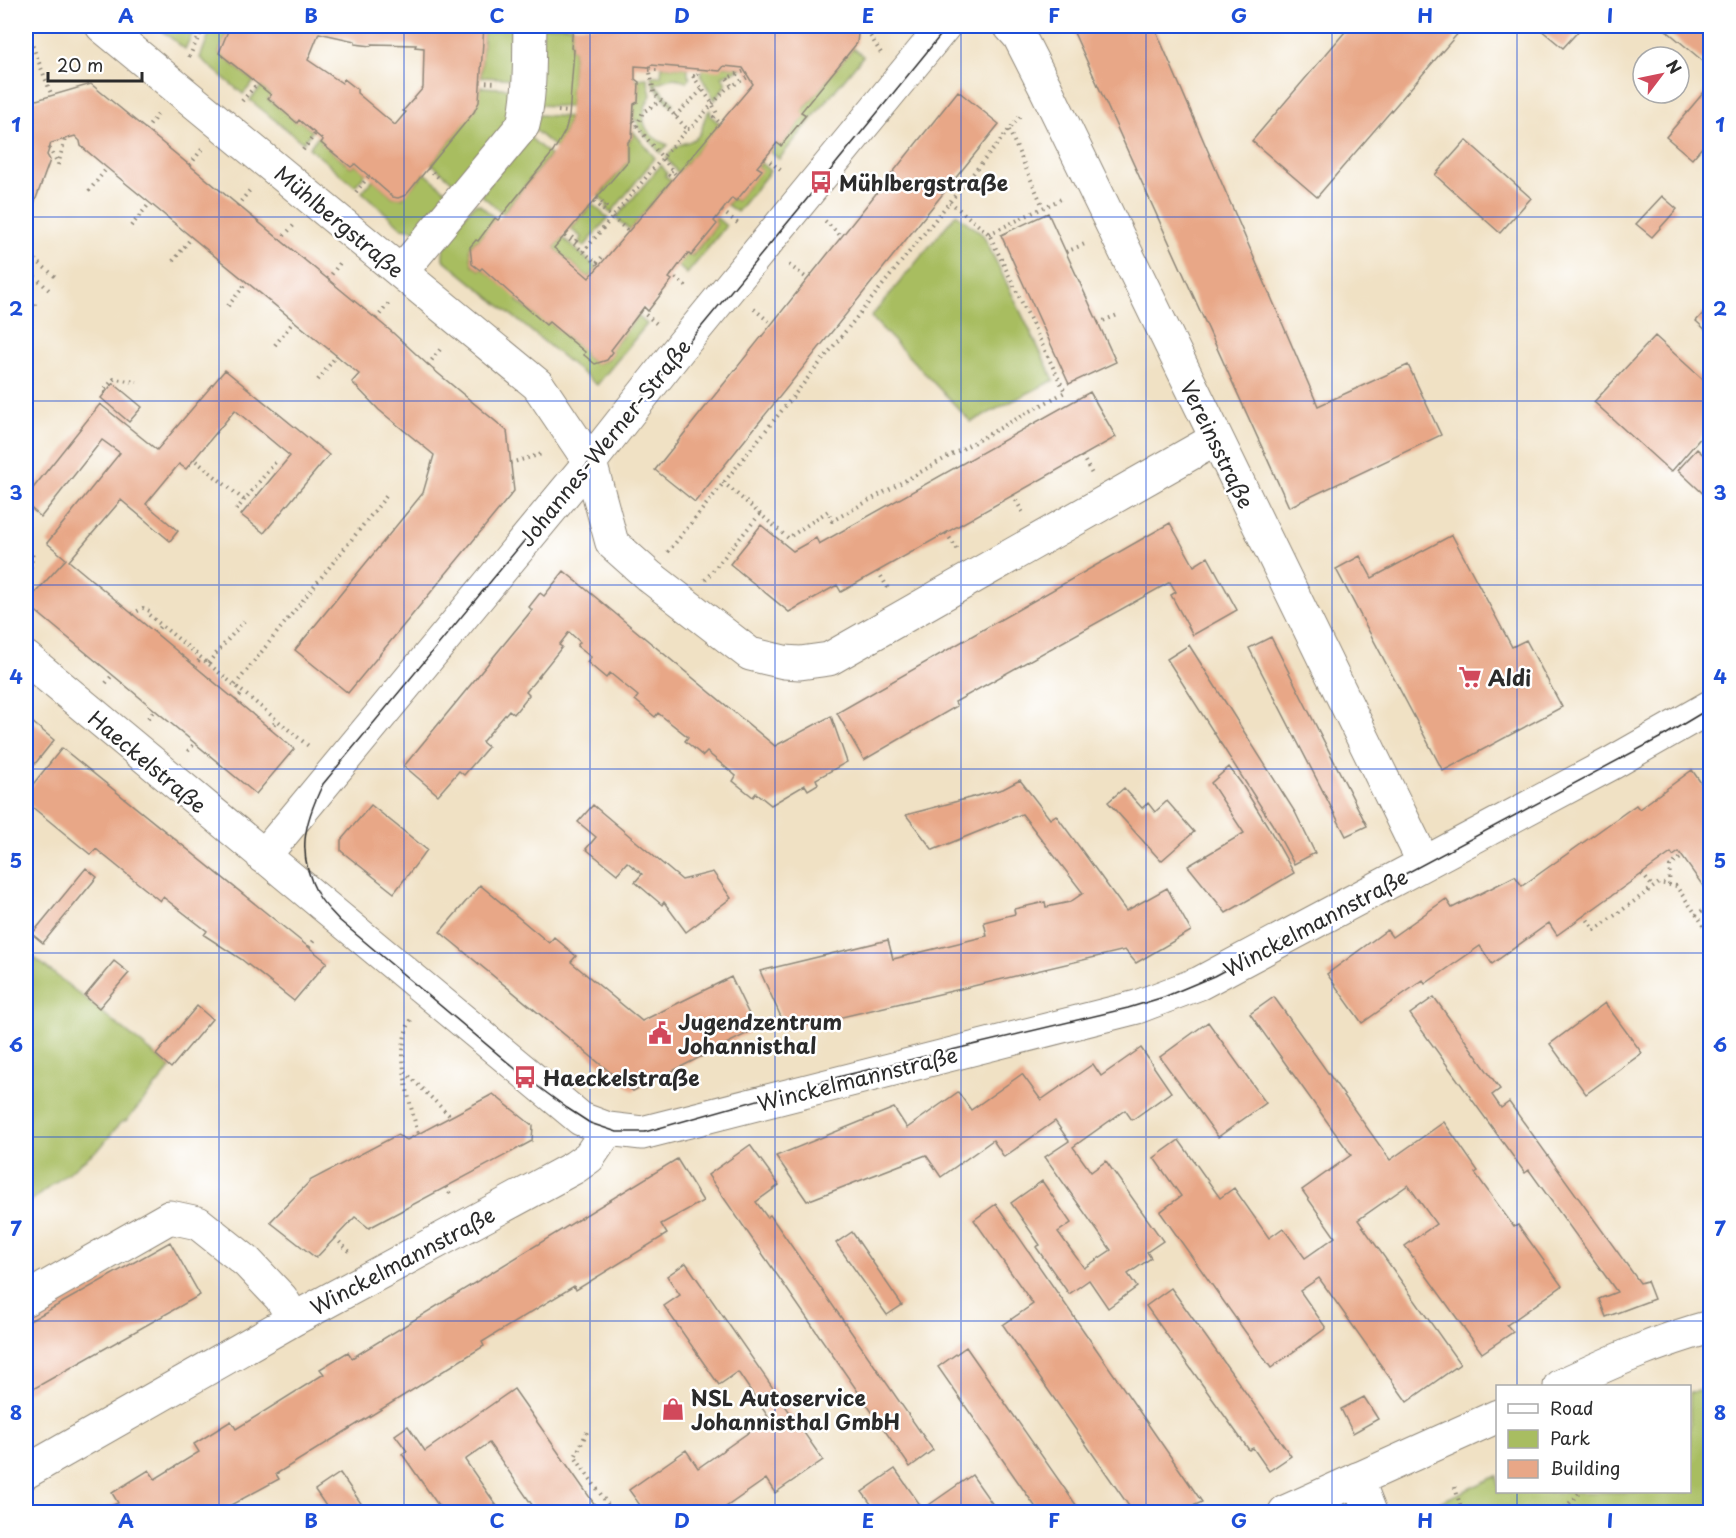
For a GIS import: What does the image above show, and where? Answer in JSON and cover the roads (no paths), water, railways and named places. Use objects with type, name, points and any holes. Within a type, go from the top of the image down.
[{"type":"street","name":"Mühlbergstraße","points":[[102,26],[398,285],[538,385],[590,462],[612,543],[649,576],[750,654],[784,662],[800,663],[828,659],[1216,439]]},
{"type":"street","points":[[398,285],[523,125],[527,101],[530,26]]},
{"type":"street","name":"Johannes-Werner-Straße","points":[[263,857],[590,462],[683,344],[944,26]]},
{"type":"street","name":"Vereinsstraße","points":[[1010,26],[1019,36],[1045,87],[1424,863]]},
{"type":"street","name":"Haeckelstraße","points":[[26,658],[581,1119],[609,1129]]},
{"type":"street","name":"Winckelmannstraße","points":[[26,1472],[294,1319],[575,1167],[589,1157],[609,1129],[642,1133],[1137,1007],[1207,980],[1612,763],[1710,707]]},
{"type":"street","points":[[26,1299],[170,1217],[198,1223],[247,1262],[281,1298],[294,1319]]},
{"type":"street","points":[[1562,1385],[1617,1359],[1688,1333],[1710,1328]]},
{"type":"street","points":[[1285,1512],[1496,1416]]},
{"type":"street","points":[[1357,1479],[1370,1512]]},
{"type":"tram line","points":[[948,26],[323,784],[307,825],[305,852],[311,880],[318,895],[339,920],[525,1077],[567,1108],[590,1123],[617,1132],[645,1132],[842,1076],[1128,1008],[1164,997],[1214,976],[1665,735],[1710,708]]},
{"type":"place","name":"Mühlbergstraße","points":[[821,182]]},
{"type":"place","name":"Aldi","points":[[1470,677]]},
{"type":"place","name":"Jugendzentrum Johannisthal","points":[[660,1033]]},
{"type":"place","name":"Haeckelstraße","points":[[525,1077]]},
{"type":"place","name":"NSL Autoservice Johannisthal GmbH","points":[[673,1409]]}]
